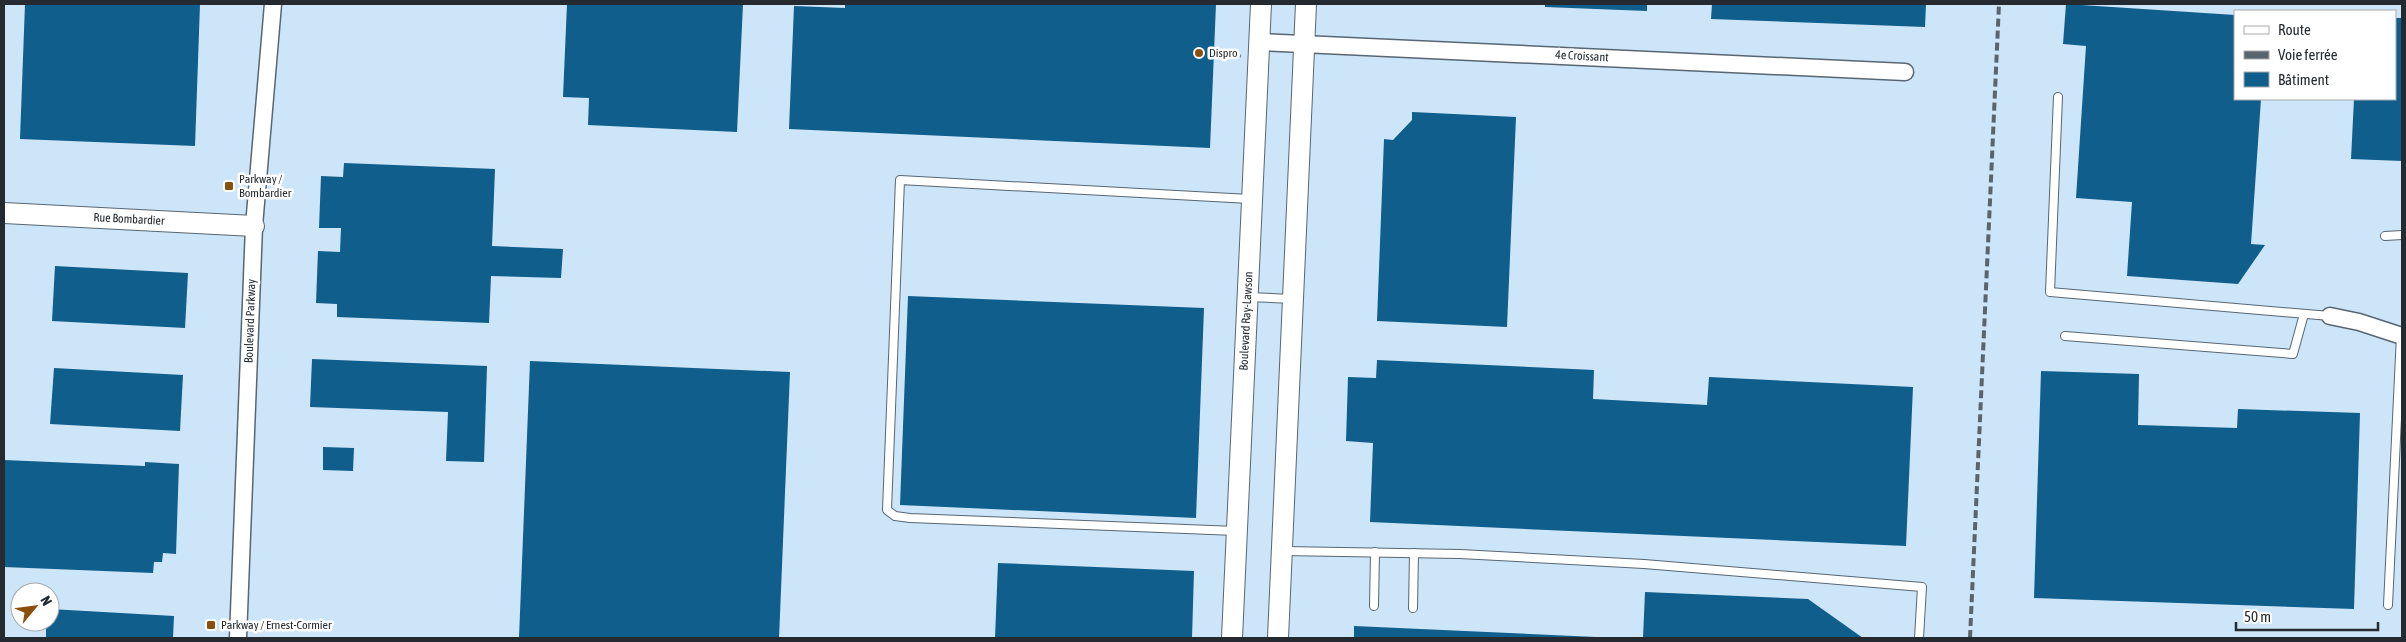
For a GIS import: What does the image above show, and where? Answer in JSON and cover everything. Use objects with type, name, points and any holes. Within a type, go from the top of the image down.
[{"type":"street","name":"Boulevard Parkway","points":[[238,638],[254,226],[273,4]]},
{"type":"street","name":"Boulevard Ray-Lawson","points":[[1232,638],[1261,4]]},
{"type":"street","points":[[1278,638],[1306,4]]},
{"type":"street","name":"4e Croissant","points":[[1260,50],[1303,44],[1357,45],[1905,72]]},
{"type":"street","name":"Rue Bombardier","points":[[4,213],[254,226]]},
{"type":"street","points":[[2330,316],[2359,322],[2402,336]]},
{"type":"lane","points":[[2058,97],[2050,292],[2330,316]]},
{"type":"lane","points":[[1236,531],[910,518],[895,516],[887,510],[900,180],[1252,199]]},
{"type":"lane","points":[[2385,236],[2402,235]]},
{"type":"lane","points":[[1247,297],[1293,298]]},
{"type":"lane","points":[[2065,336],[2293,354],[2304,314]]},
{"type":"lane","points":[[2388,605],[2402,336]]},
{"type":"lane","points":[[1283,550],[1414,553],[1644,564],[1922,587],[1919,638]]},
{"type":"lane","points":[[1374,606],[1375,552]]},
{"type":"lane","points":[[1413,608],[1414,553]]},
{"type":"path","points":[[1214,54],[1260,50]]},
{"type":"shaded area","points":[[4,4],[2402,4],[2402,638],[4,638]]},
{"type":"building","points":[[25,4],[200,4],[195,146],[20,139]]},
{"type":"building","points":[[567,4],[743,4],[737,132],[588,125],[589,98],[563,97]]},
{"type":"building","points":[[845,4],[1216,4],[1210,148],[789,129],[794,6],[845,8]]},
{"type":"building","points":[[1545,4],[1647,4],[1647,11],[1545,7]]},
{"type":"building","points":[[1712,4],[1926,4],[1925,27],[1711,19]]},
{"type":"building","points":[[2066,4],[2234,15],[2234,100],[2261,100],[2251,244],[2265,245],[2238,284],[2127,276],[2132,202],[2076,198],[2086,46],[2063,44]]},
{"type":"building","points":[[2396,18],[2402,18],[2402,161],[2351,159],[2354,100],[2396,100]]},
{"type":"building","points":[[1412,112],[1516,117],[1507,327],[1377,321],[1384,139],[1393,140],[1412,120]]},
{"type":"building","points":[[344,163],[495,169],[492,246],[563,249],[561,278],[491,276],[489,323],[337,317],[337,304],[316,303],[318,251],[340,252],[341,228],[319,228],[321,176],[343,177]]},
{"type":"building","points":[[55,266],[188,273],[185,328],[52,321]]},
{"type":"building","points":[[908,296],[1204,308],[1196,518],[900,505]]},
{"type":"building","points":[[312,359],[487,366],[484,462],[446,461],[448,412],[310,407]]},
{"type":"building","points":[[1377,360],[1594,370],[1593,399],[1707,405],[1709,377],[1913,387],[1906,546],[1370,522],[1373,443],[1346,441],[1348,377],[1376,378]]},
{"type":"building","points":[[530,361],[790,372],[779,638],[519,638]]},
{"type":"building","points":[[54,368],[183,375],[180,431],[50,424]]},
{"type":"building","points":[[2041,371],[2139,374],[2138,425],[2237,428],[2238,409],[2360,413],[2354,609],[2034,598]]},
{"type":"building","points":[[323,447],[354,448],[353,471],[323,470]]},
{"type":"building","points":[[4,460],[145,466],[145,462],[179,464],[176,554],[163,553],[162,562],[154,562],[153,573],[4,567]]},
{"type":"building","points":[[998,563],[1194,571],[1192,638],[995,638]]},
{"type":"building","points":[[1645,592],[1808,599],[1863,638],[1643,638]]},
{"type":"building","points":[[60,610],[174,616],[173,638],[46,638],[46,632],[60,632]]},
{"type":"building","points":[[1354,626],[1596,637],[1596,638],[1354,638]]},
{"type":"railway","points":[[1970,638],[1999,4]]},
{"type":"place","name":"Dispro","points":[[1199,53]]},
{"type":"place","name":"Parkway / Bombardier","points":[[229,186]]},
{"type":"place","name":"Parkway / Ernest-Cormier","points":[[211,625]]}]
